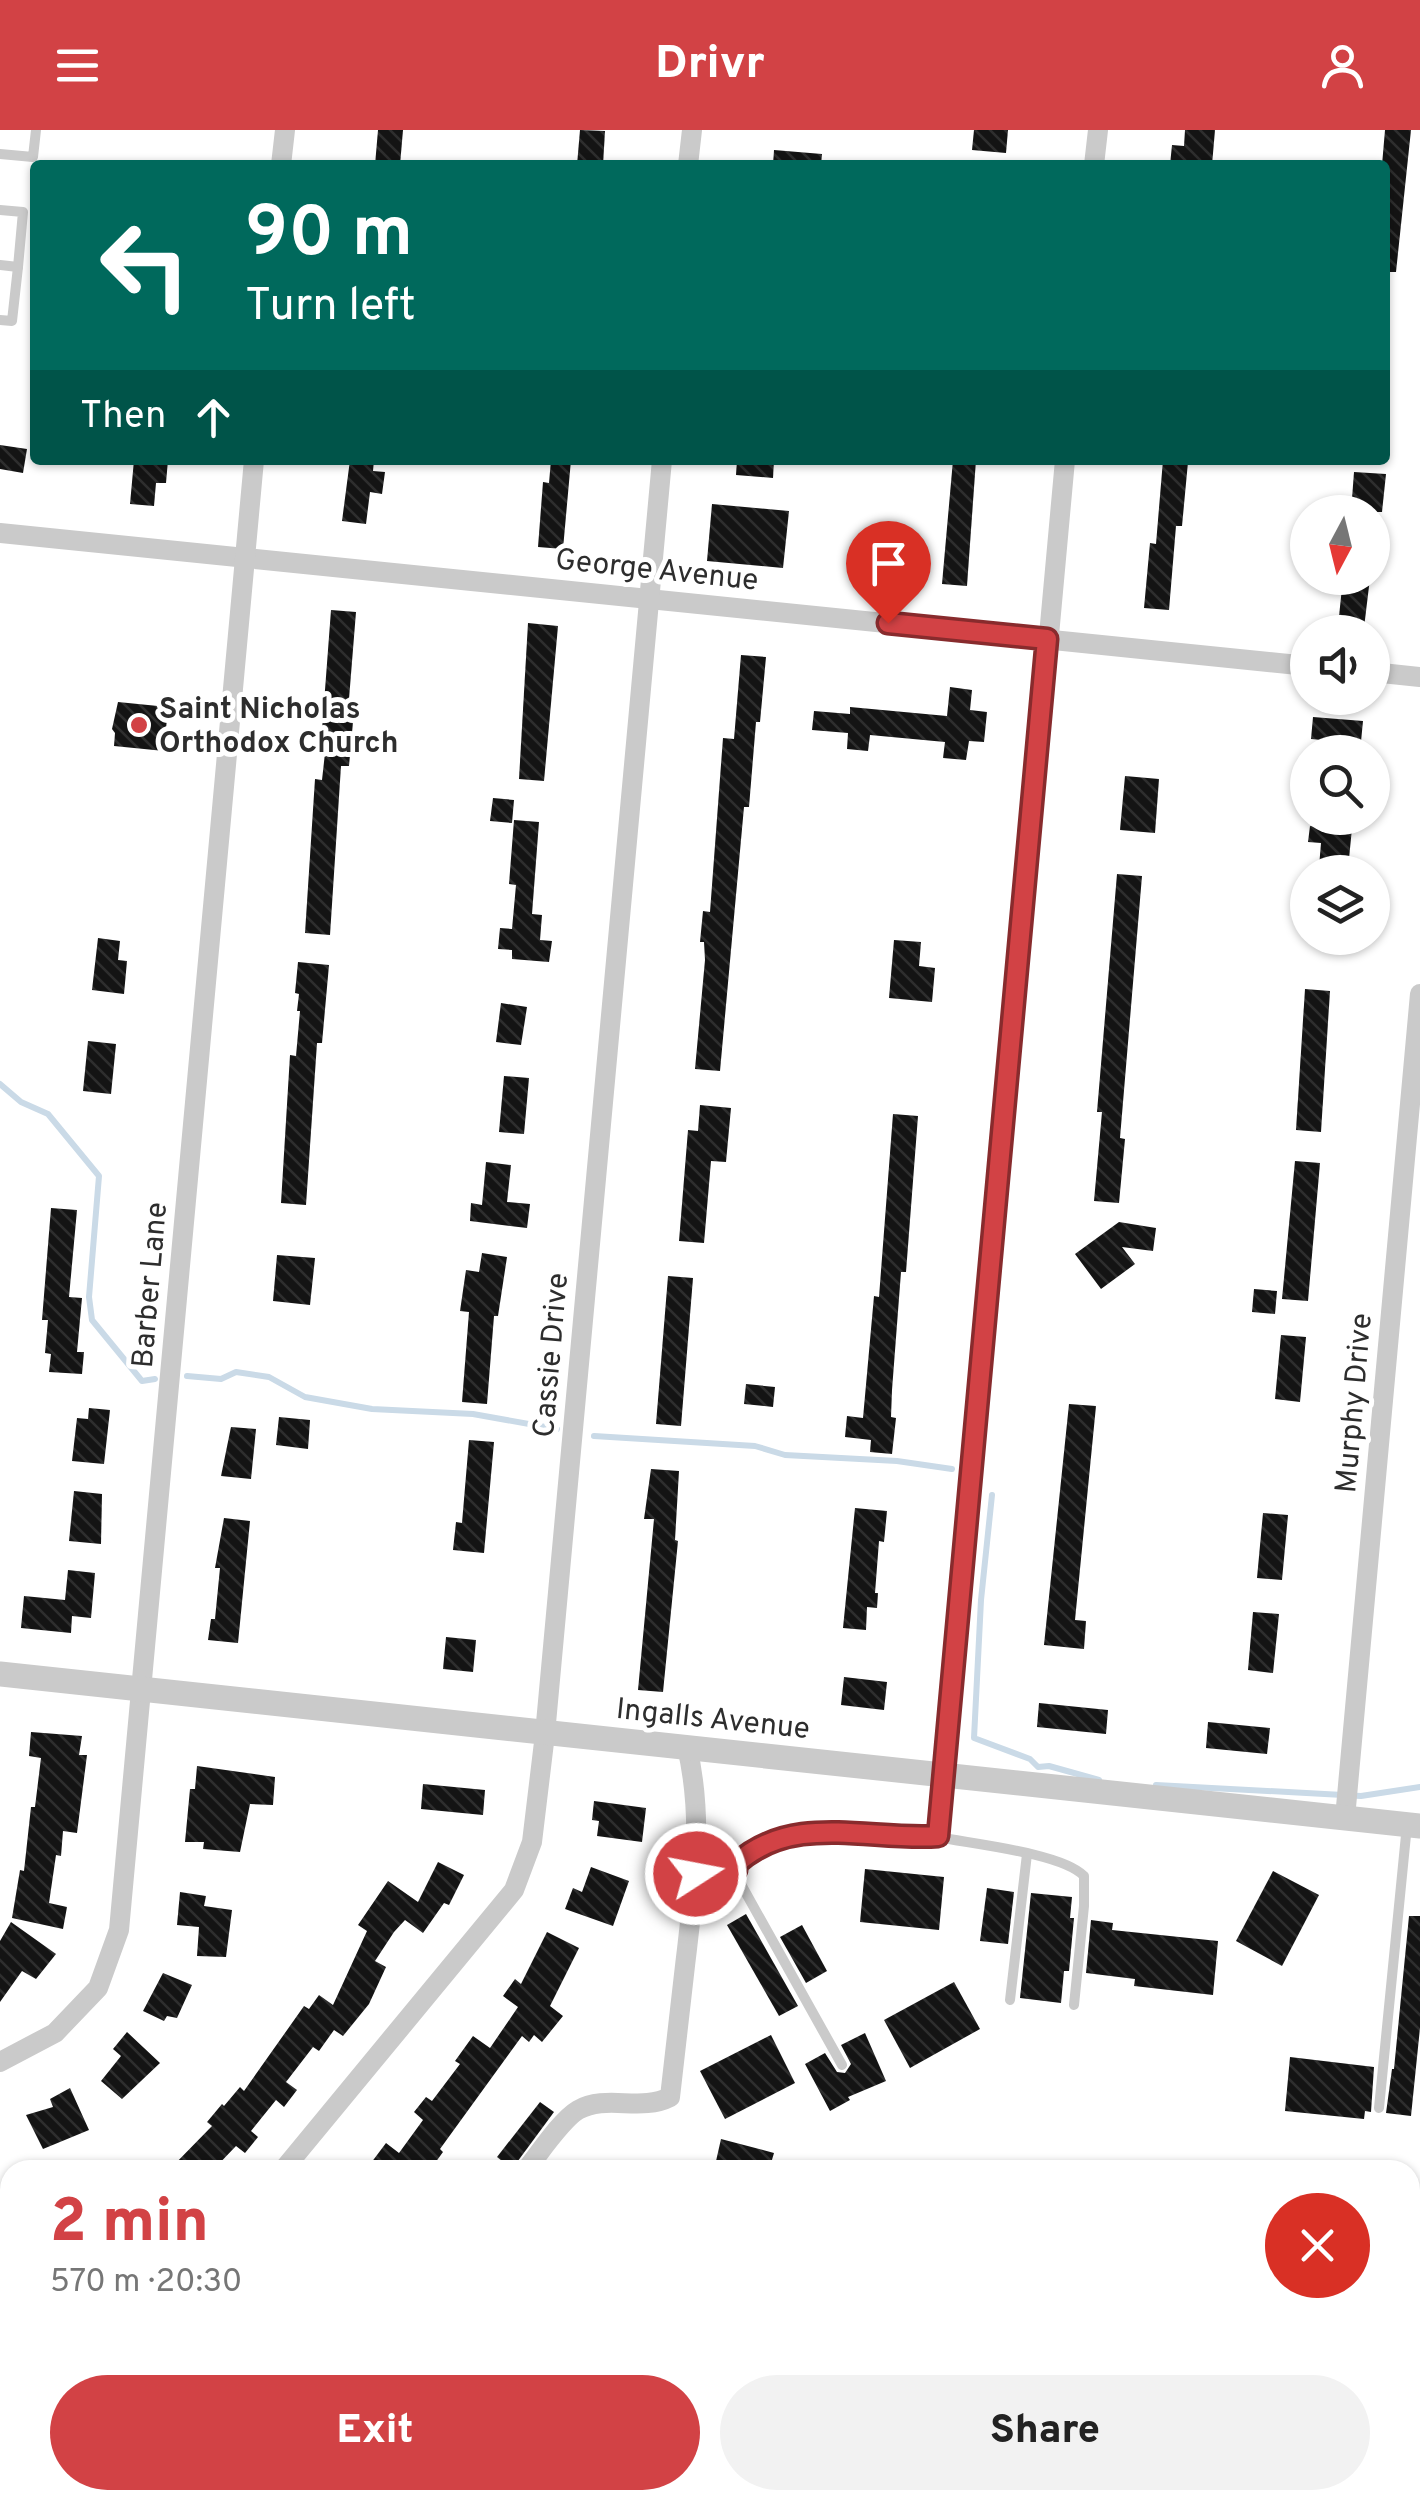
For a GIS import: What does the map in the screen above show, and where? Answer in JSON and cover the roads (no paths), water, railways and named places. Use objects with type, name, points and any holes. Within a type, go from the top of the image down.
[{"type":"street","points":[[281,160],[284,130]]},
{"type":"street","points":[[689,160],[692,130]]},
{"type":"street","points":[[1095,160],[1098,130]]},
{"type":"street","name":"Barber Lane","points":[[0,2062],[55,2034],[98,1988],[119,1930],[254,465]]},
{"type":"street","name":"Cassie Drive","points":[[291,2160],[514,1890],[532,1842],[662,465]]},
{"type":"street","points":[[944,1775],[1064,465]]},
{"type":"street","name":"George Avenue","points":[[0,533],[1290,664]]},
{"type":"street","points":[[1390,674],[1420,677]]},
{"type":"street","name":"Murphy Drive","points":[[1345,1818],[1420,994]]},
{"type":"street","name":"Ingalls Avenue","points":[[0,1674],[1413,1825]]},
{"type":"street","points":[[534,2160],[574,2112],[594,2104],[654,2105],[670,2096],[696,1868],[695,1783],[686,1748]]},
{"type":"lane","points":[[0,154],[34,157],[36,130]]},
{"type":"lane","points":[[0,210],[23,212],[12,321],[0,320]]},
{"type":"lane","points":[[0,265],[18,266]]},
{"type":"lane","points":[[938,1836],[944,1775]]},
{"type":"lane","points":[[1379,2108],[1413,1825]]},
{"type":"lane","points":[[842,2064],[742,1886],[736,1864],[757,1845],[822,1830],[912,1838],[938,1836],[1076,1868],[1084,1876],[1084,1906],[1074,2005]]},
{"type":"lane","points":[[1010,2000],[1027,1854]]},
{"type":"lane","points":[[696,1868],[736,1870]]},
{"type":"waterway","points":[[0,1084],[21,1102],[48,1114],[99,1176],[89,1297],[92,1320],[142,1381],[155,1379]]},
{"type":"waterway","points":[[187,1376],[221,1379],[236,1372],[269,1377],[305,1397],[372,1409],[473,1414],[557,1429]]},
{"type":"waterway","points":[[594,1436],[755,1446],[785,1455],[897,1461],[952,1469]]},
{"type":"waterway","points":[[992,1495],[981,1600],[974,1738],[1030,1759],[1038,1767],[1049,1766],[1099,1780]]},
{"type":"waterway","points":[[1156,1785],[1361,1796],[1420,1787]]},
{"type":"place","name":"Saint Nicholas Orthodox Church","points":[[139,725]]}]
